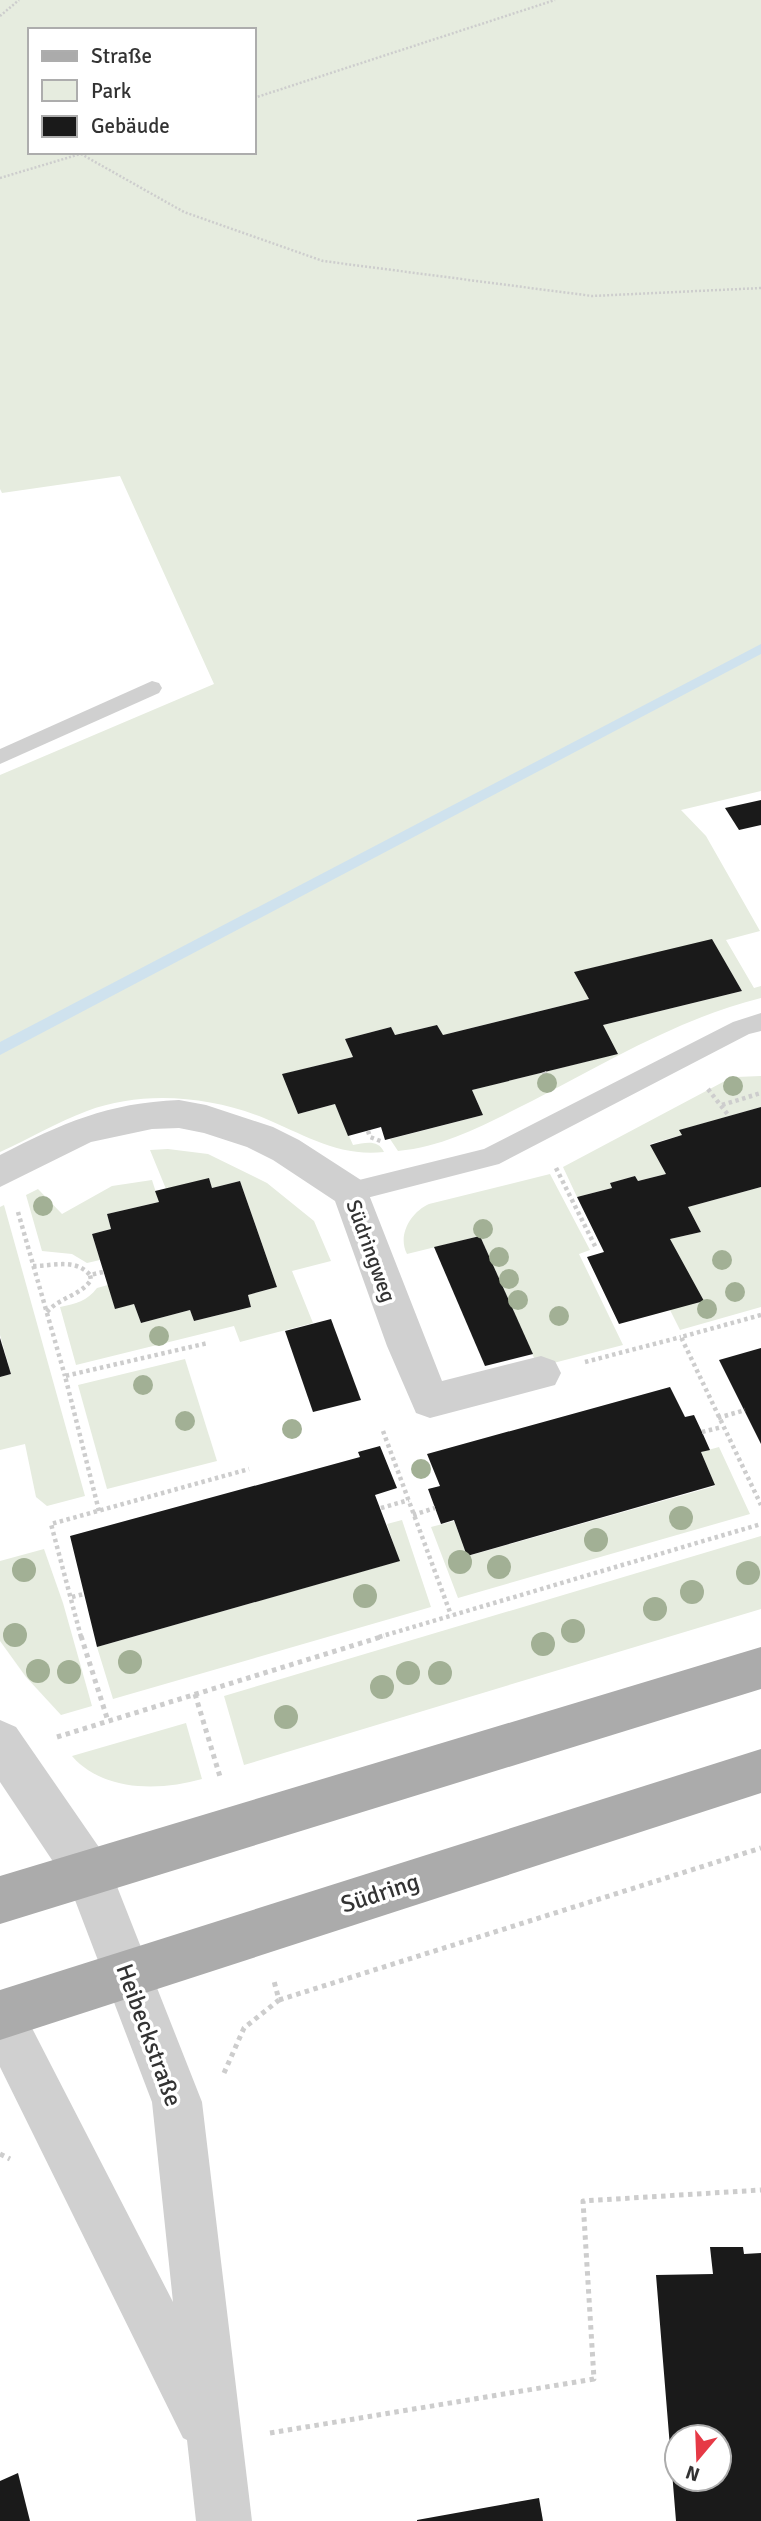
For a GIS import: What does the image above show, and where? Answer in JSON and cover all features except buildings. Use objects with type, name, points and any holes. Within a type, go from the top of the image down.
[{"type":"main road","points":[[0,1900],[761,1668]]},
{"type":"main road","name":"Südring","points":[[0,2016],[126,1973],[761,1772]]},
{"type":"street","name":"Südringweg","points":[[3,1171],[78,1132],[139,1116],[179,1114],[206,1119],[260,1137],[351,1192],[430,1401],[541,1373]]},
{"type":"street","name":"Heibeckstraße","points":[[4,1747],[88,1873],[177,2102],[224,2521]]},
{"type":"street","name":"Heibeckstraße","points":[[0,2016],[214,2442]]},
{"type":"lane","points":[[0,757],[152,688]]},
{"type":"lane","points":[[351,1192],[473,1163],[538,1133],[741,1028],[761,1022]]},
{"type":"path","points":[[0,16],[19,0]]},
{"type":"path","points":[[256,97],[555,0]]},
{"type":"path","points":[[0,178],[81,154],[184,212],[323,261],[592,296],[761,288]]},
{"type":"path","points":[[721,1105],[761,1093]]},
{"type":"path","points":[[538,1133],[596,1248]]},
{"type":"path","points":[[3,1171],[47,1312],[99,1511]]},
{"type":"path","points":[[33,1266],[69,1263],[87,1270],[90,1275],[91,1280],[82,1292],[55,1301],[47,1312]]},
{"type":"path","points":[[90,1275],[103,1272]]},
{"type":"path","points":[[541,1373],[761,1315]]},
{"type":"path","points":[[681,1337],[761,1505]]},
{"type":"path","points":[[65,1376],[208,1343]]},
{"type":"path","points":[[718,1418],[745,1410]]},
{"type":"path","points":[[702,1432],[722,1427]]},
{"type":"path","points":[[383,1431],[451,1615]]},
{"type":"path","points":[[108,1721],[92,1677],[51,1524],[249,1469]]},
{"type":"path","points":[[381,1508],[409,1500]]},
{"type":"path","points":[[413,1515],[435,1508]]},
{"type":"path","points":[[4,1747],[108,1721],[451,1615],[761,1524]]},
{"type":"path","points":[[72,1597],[84,1594]]},
{"type":"path","points":[[279,2000],[761,1848]]},
{"type":"path","points":[[214,2442],[594,2379],[583,2202],[761,2190]]},
{"type":"green space","points":[[0,0],[761,0],[761,791],[681,810],[706,836],[760,931],[726,940],[754,988],[761,986],[761,998],[672,1029],[483,1125],[451,1139],[416,1148],[398,1151],[390,1139],[483,1115],[472,1090],[617,1054],[603,1025],[742,991],[712,940],[575,972],[589,999],[443,1035],[437,1025],[395,1035],[391,1027],[345,1039],[353,1057],[283,1074],[298,1114],[335,1104],[353,1145],[375,1144],[384,1152],[367,1153],[337,1148],[264,1118],[221,1105],[176,1098],[153,1098],[108,1104],[87,1111],[0,1152],[0,775],[214,684],[120,476],[2,493]]},
{"type":"green space","points":[[761,1076],[761,1107],[680,1130],[682,1135],[650,1144],[666,1174],[638,1181],[635,1176],[610,1183],[612,1188],[577,1197],[563,1167],[723,1082],[736,1077]]},
{"type":"green space","points":[[168,1149],[208,1154],[267,1183],[314,1221],[331,1261],[292,1271],[313,1323],[240,1342],[234,1326],[76,1365],[60,1307],[81,1301],[97,1288],[108,1285],[115,1308],[134,1304],[141,1323],[190,1310],[194,1321],[251,1307],[248,1295],[277,1287],[240,1181],[212,1188],[209,1179],[166,1189],[150,1150]]},
{"type":"green space","points":[[550,1174],[590,1250],[579,1254],[623,1345],[538,1367],[480,1236],[407,1254],[404,1239],[411,1218],[429,1204]]},
{"type":"green space","points":[[152,1180],[159,1202],[107,1214],[111,1229],[92,1234],[100,1260],[87,1263],[72,1254],[42,1251],[26,1195],[38,1189],[62,1214],[112,1186]]},
{"type":"green space","points":[[761,1187],[761,1307],[680,1330],[670,1310],[670,1239],[701,1232],[688,1207]]},
{"type":"green space","points":[[4,1205],[85,1496],[47,1506],[36,1497],[25,1444],[0,1450],[0,1377],[11,1374],[0,1335],[0,1207]]},
{"type":"green space","points":[[185,1359],[217,1461],[107,1489],[78,1385]]},
{"type":"green space","points":[[719,1447],[750,1514],[458,1598],[431,1527],[454,1521],[468,1556],[715,1486],[701,1452]]},
{"type":"green space","points":[[402,1520],[431,1607],[113,1699],[97,1647],[399,1561],[387,1524]]},
{"type":"green space","points":[[761,1536],[761,1609],[244,1765],[224,1696]]},
{"type":"green space","points":[[44,1549],[63,1603],[92,1706],[61,1715],[26,1677],[0,1641],[0,1561]]},
{"type":"green space","points":[[186,1723],[202,1779],[168,1786],[133,1786],[99,1776],[72,1756]]},
{"type":"waterway","points":[[0,1049],[761,648]]}]
